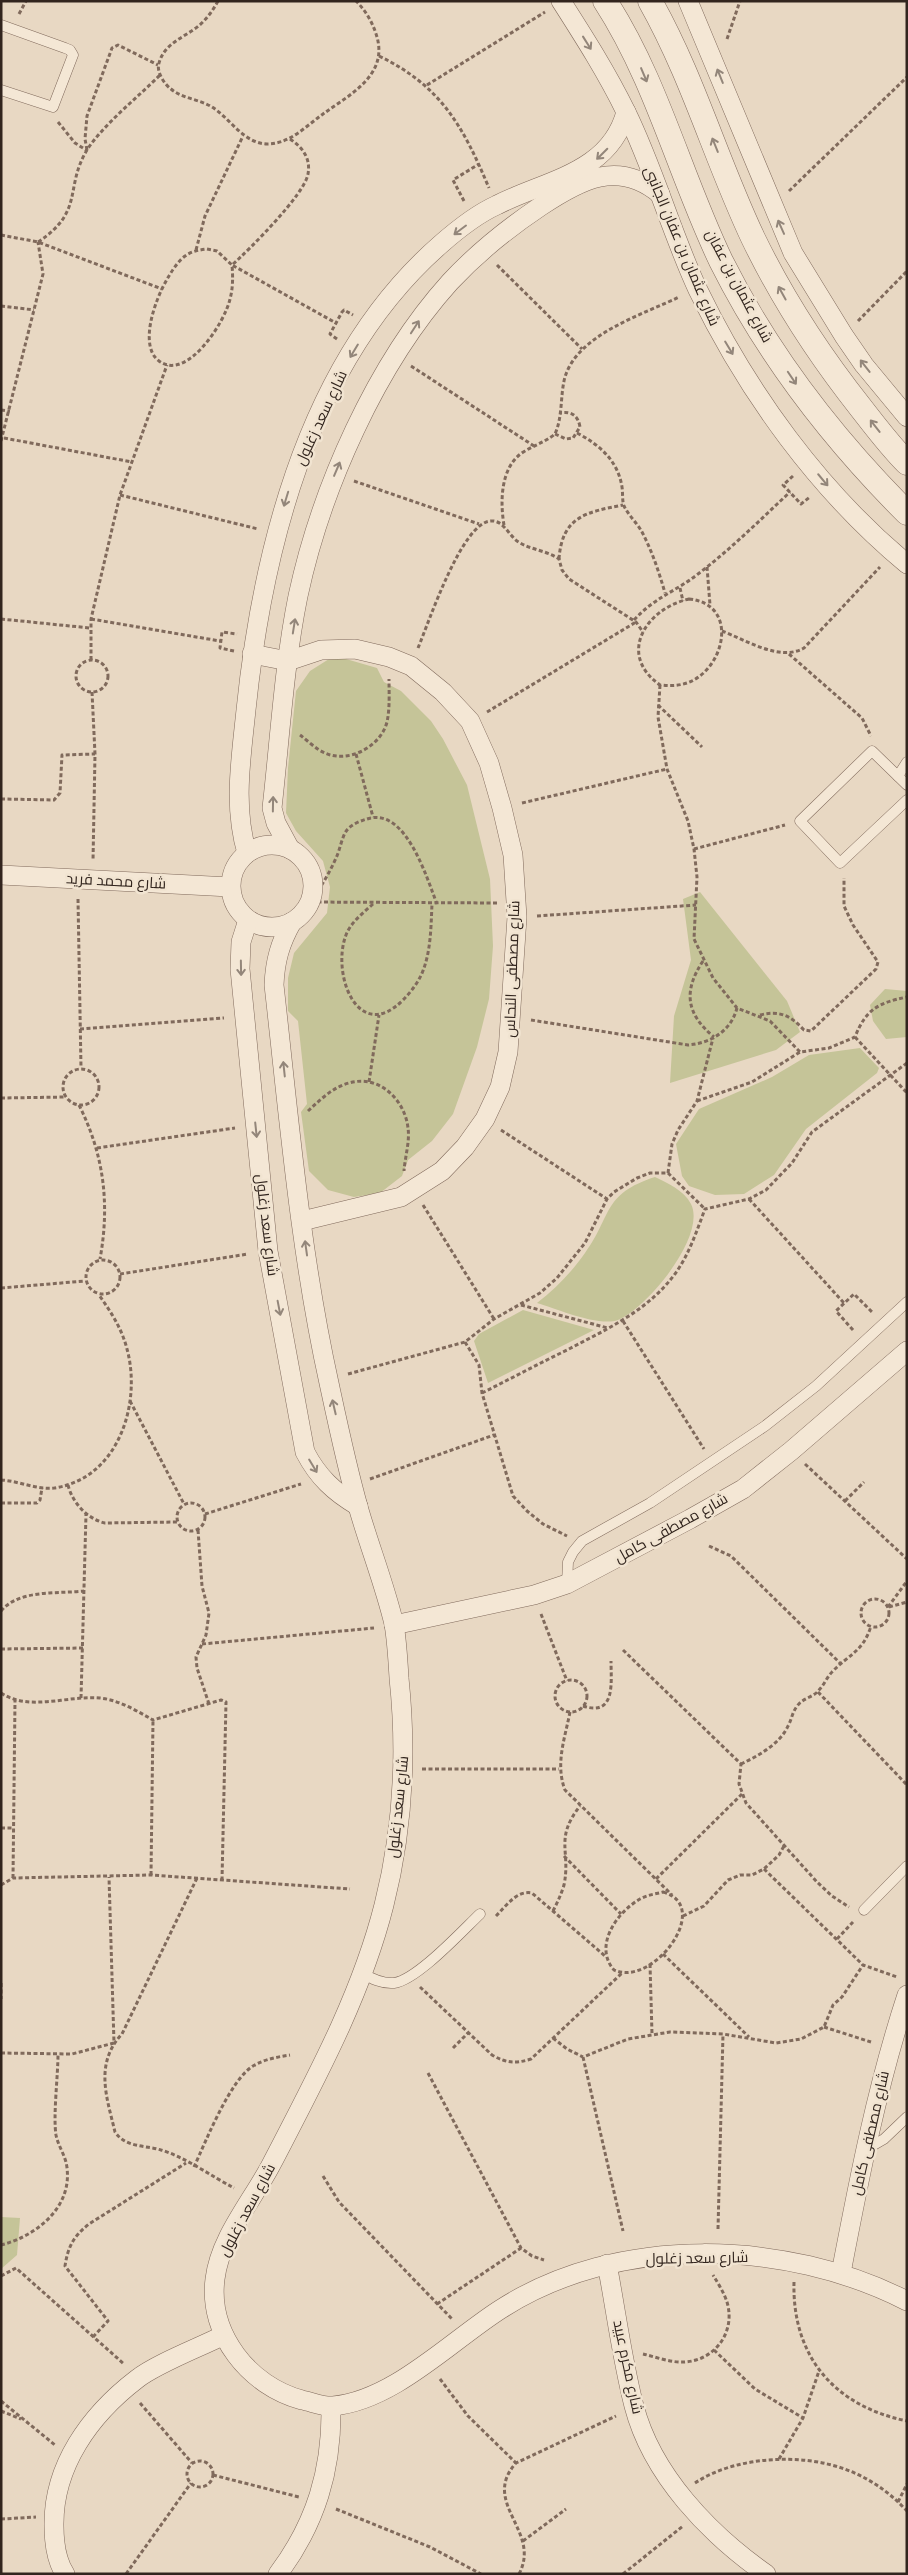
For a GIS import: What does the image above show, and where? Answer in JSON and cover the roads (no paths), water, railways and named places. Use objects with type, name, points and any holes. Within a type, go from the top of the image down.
[{"type":"street","name":"شارع عثمان بن عفان","points":[[605,1],[641,67],[722,261],[761,332],[808,401],[861,468],[907,513]]},
{"type":"street","points":[[650,1],[667,30],[693,89],[752,237],[783,296],[836,376],[894,451],[907,463]]},
{"type":"street","points":[[688,1],[793,252],[844,336],[864,365],[907,417]]},
{"type":"street","name":"شارع عثمان بن عفان الجانبى","points":[[561,2],[626,112],[697,288],[747,378],[782,427],[846,508],[900,558]]},
{"type":"street","name":"شارع سعد زغلول","points":[[247,853],[242,836],[238,803],[252,654],[276,534],[308,439],[329,393],[370,326],[413,272],[442,243],[496,205],[596,160],[616,138],[626,112]]},
{"type":"street","points":[[290,849],[276,823],[272,808],[288,661],[298,597],[313,535],[335,474],[373,394],[421,318],[450,283],[482,251],[547,202],[582,182],[618,175],[634,178],[648,184],[660,194]]},
{"type":"street","name":"شارع مصطفى النحاس","points":[[288,661],[321,650],[356,648],[389,657],[411,666],[443,692],[470,721],[489,763],[502,808],[513,855],[516,910],[508,1052],[500,1087],[485,1119],[465,1147],[442,1171],[407,1194],[302,1221]]},
{"type":"street","points":[[252,654],[288,661]]},
{"type":"street","points":[[276,844],[290,849],[301,856],[313,877],[311,902],[303,914],[292,922],[278,927],[262,927],[248,920],[238,911],[232,900],[230,887],[232,874],[238,862],[247,853],[260,846],[276,844]]},
{"type":"street","name":"شارع محمد فريد","points":[[1,875],[230,887]]},
{"type":"street","name":"شارع سعد زغلول","points":[[248,920],[241,942],[240,969],[268,1251],[305,1452],[320,1478],[337,1494],[358,1506]]},
{"type":"street","name":"شارع سعد زغلول","points":[[292,922],[282,938],[274,985],[302,1221],[328,1380],[352,1485],[394,1626],[404,1734],[403,1769],[398,1838],[384,1907],[362,1973],[336,2038],[269,2169],[251,2197],[226,2244],[215,2274],[214,2306],[222,2336],[249,2371],[256,2376],[287,2396],[330,2407],[366,2398],[399,2382],[466,2333],[538,2287],[607,2264],[655,2256],[703,2255],[730,2255],[795,2261],[840,2272],[907,2301]]},
{"type":"street","name":"شارع مصطفى كامل","points":[[394,1626],[534,1595],[567,1584],[743,1489],[791,1452],[907,1351]]},
{"type":"street","name":"شارع مصطفى كامل","points":[[840,2272],[864,2150],[890,2047],[907,1995]]},
{"type":"street","name":"شارع مكرم عبيد","points":[[607,2264],[634,2408],[653,2453],[680,2493],[697,2514],[734,2551],[766,2574]]},
{"type":"street","points":[[65,2574],[54,2544],[57,2486],[69,2458],[85,2432],[104,2408],[132,2382],[222,2336]]},
{"type":"street","points":[[278,2574],[294,2552],[318,2502],[330,2456],[330,2407]]},
{"type":"lane","points":[[1,25],[70,50],[73,56],[53,107],[1,90]]},
{"type":"lane","points":[[907,785],[872,751],[800,821],[840,863],[907,800]]},
{"type":"lane","points":[[898,776],[907,762]]},
{"type":"lane","points":[[567,1584],[568,1562],[573,1552],[582,1542],[650,1503],[765,1426],[816,1386],[907,1302]]},
{"type":"lane","points":[[864,1910],[907,1866]]},
{"type":"lane","points":[[362,1973],[377,1981],[394,1983],[410,1978],[480,1914]]},
{"type":"lane","points":[[864,2150],[884,2139],[907,2117]]}]
